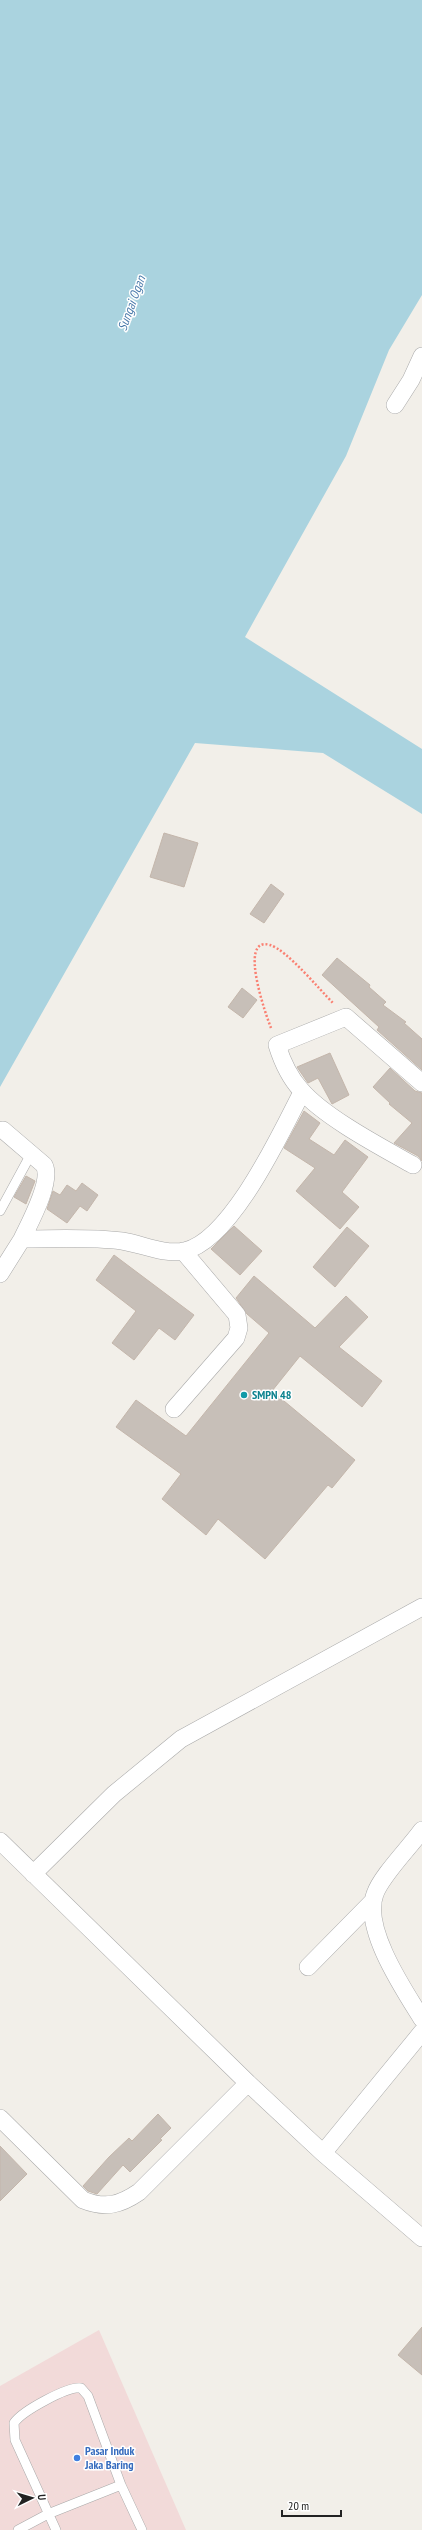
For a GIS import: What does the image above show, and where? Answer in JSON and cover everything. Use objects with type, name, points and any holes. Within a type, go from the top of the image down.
[{"type":"street","points":[[395,405],[411,380],[422,356]]},
{"type":"street","points":[[413,1165],[364,1137],[302,1092],[288,1071],[276,1045],[346,1017],[422,1083]]},
{"type":"street","points":[[22,1239],[87,1239],[122,1241],[168,1252],[183,1251],[197,1247],[208,1239],[237,1206],[269,1156],[302,1092]]},
{"type":"street","points":[[0,1274],[22,1239],[36,1211],[47,1172],[44,1166],[3,1130]]},
{"type":"street","points":[[174,1409],[236,1338],[239,1328],[237,1315],[183,1251]]},
{"type":"street","points":[[33,1874],[114,1794],[181,1739],[422,1607]]},
{"type":"street","points":[[308,1967],[373,1901],[379,1886],[422,1830]]},
{"type":"street","points":[[0,1841],[248,2084],[323,2153],[422,2238]]},
{"type":"street","points":[[373,1901],[374,1923],[388,1959],[422,2019]]},
{"type":"street","points":[[323,2153],[422,2032]]},
{"type":"street","points":[[0,2118],[83,2200],[102,2206],[113,2205],[126,2201],[139,2192],[248,2084]]},
{"type":"lane","points":[[0,1211],[31,1154]]},
{"type":"lane","points":[[56,2530],[15,2440],[13,2427],[20,2416],[68,2389],[81,2388],[88,2396],[121,2485],[142,2530]]},
{"type":"lane","points":[[18,2530],[48,2514],[121,2485]]},
{"type":"path","points":[[276,1045],[256,981],[254,957],[257,949],[262,945],[269,945],[284,953],[346,1017]]},
{"type":"shaded area","name":"Pasar Induk Jaka Baring","points":[[99,2330],[186,2530],[0,2530],[0,2386]]},
{"type":"water","name":"Sungai Ogan","points":[[0,0],[422,0],[422,295],[389,350],[346,456],[245,637],[422,749],[422,814],[323,753],[195,743],[0,1087]]},
{"type":"building","points":[[164,833],[198,843],[184,887],[150,877]]},
{"type":"building","points":[[271,884],[284,894],[264,923],[250,914]]},
{"type":"building","points":[[337,958],[370,985],[369,987],[386,1002],[383,1005],[406,1022],[404,1023],[422,1039],[422,1070],[377,1030],[379,1027],[322,975]]},
{"type":"building","points":[[242,988],[257,1000],[243,1018],[228,1007]]},
{"type":"building","points":[[330,1053],[349,1095],[332,1104],[318,1078],[308,1083],[297,1067]]},
{"type":"building","points":[[390,1068],[415,1091],[422,1093],[422,1161],[418,1156],[394,1143],[412,1123],[389,1104],[390,1103],[373,1087]]},
{"type":"building","points":[[304,1111],[320,1123],[309,1139],[334,1155],[345,1140],[368,1157],[342,1192],[359,1207],[340,1229],[296,1191],[315,1168],[284,1148]]},
{"type":"building","points":[[26,1176],[35,1181],[26,1204],[14,1197]]},
{"type":"building","points":[[82,1183],[98,1195],[87,1211],[80,1206],[67,1223],[47,1209],[53,1191],[60,1195],[67,1185],[76,1191]]},
{"type":"building","points":[[234,1226],[262,1251],[240,1275],[211,1249]]},
{"type":"building","points":[[347,1227],[369,1246],[335,1287],[313,1267]]},
{"type":"building","points":[[114,1255],[194,1315],[175,1340],[159,1328],[134,1360],[112,1343],[136,1311],[96,1280]]},
{"type":"building","points":[[254,1276],[315,1328],[346,1296],[368,1317],[339,1347],[382,1381],[362,1407],[300,1356],[272,1391],[355,1460],[332,1488],[328,1485],[265,1559],[218,1519],[206,1535],[162,1499],[181,1474],[116,1427],[136,1400],[186,1436],[269,1333],[247,1314],[236,1298]]},
{"type":"building","points":[[158,2114],[171,2128],[160,2139],[162,2140],[130,2172],[123,2165],[97,2194],[88,2191],[83,2186],[109,2157],[129,2138],[132,2141]]},
{"type":"building","points":[[0,2146],[27,2174],[0,2201]]},
{"type":"building","points":[[422,2327],[422,2375],[398,2355]]},
{"type":"place","name":"SMPN 48","points":[[244,1395]]},
{"type":"place","name":"Pasar Induk Jaka Baring","points":[[77,2458]]}]
